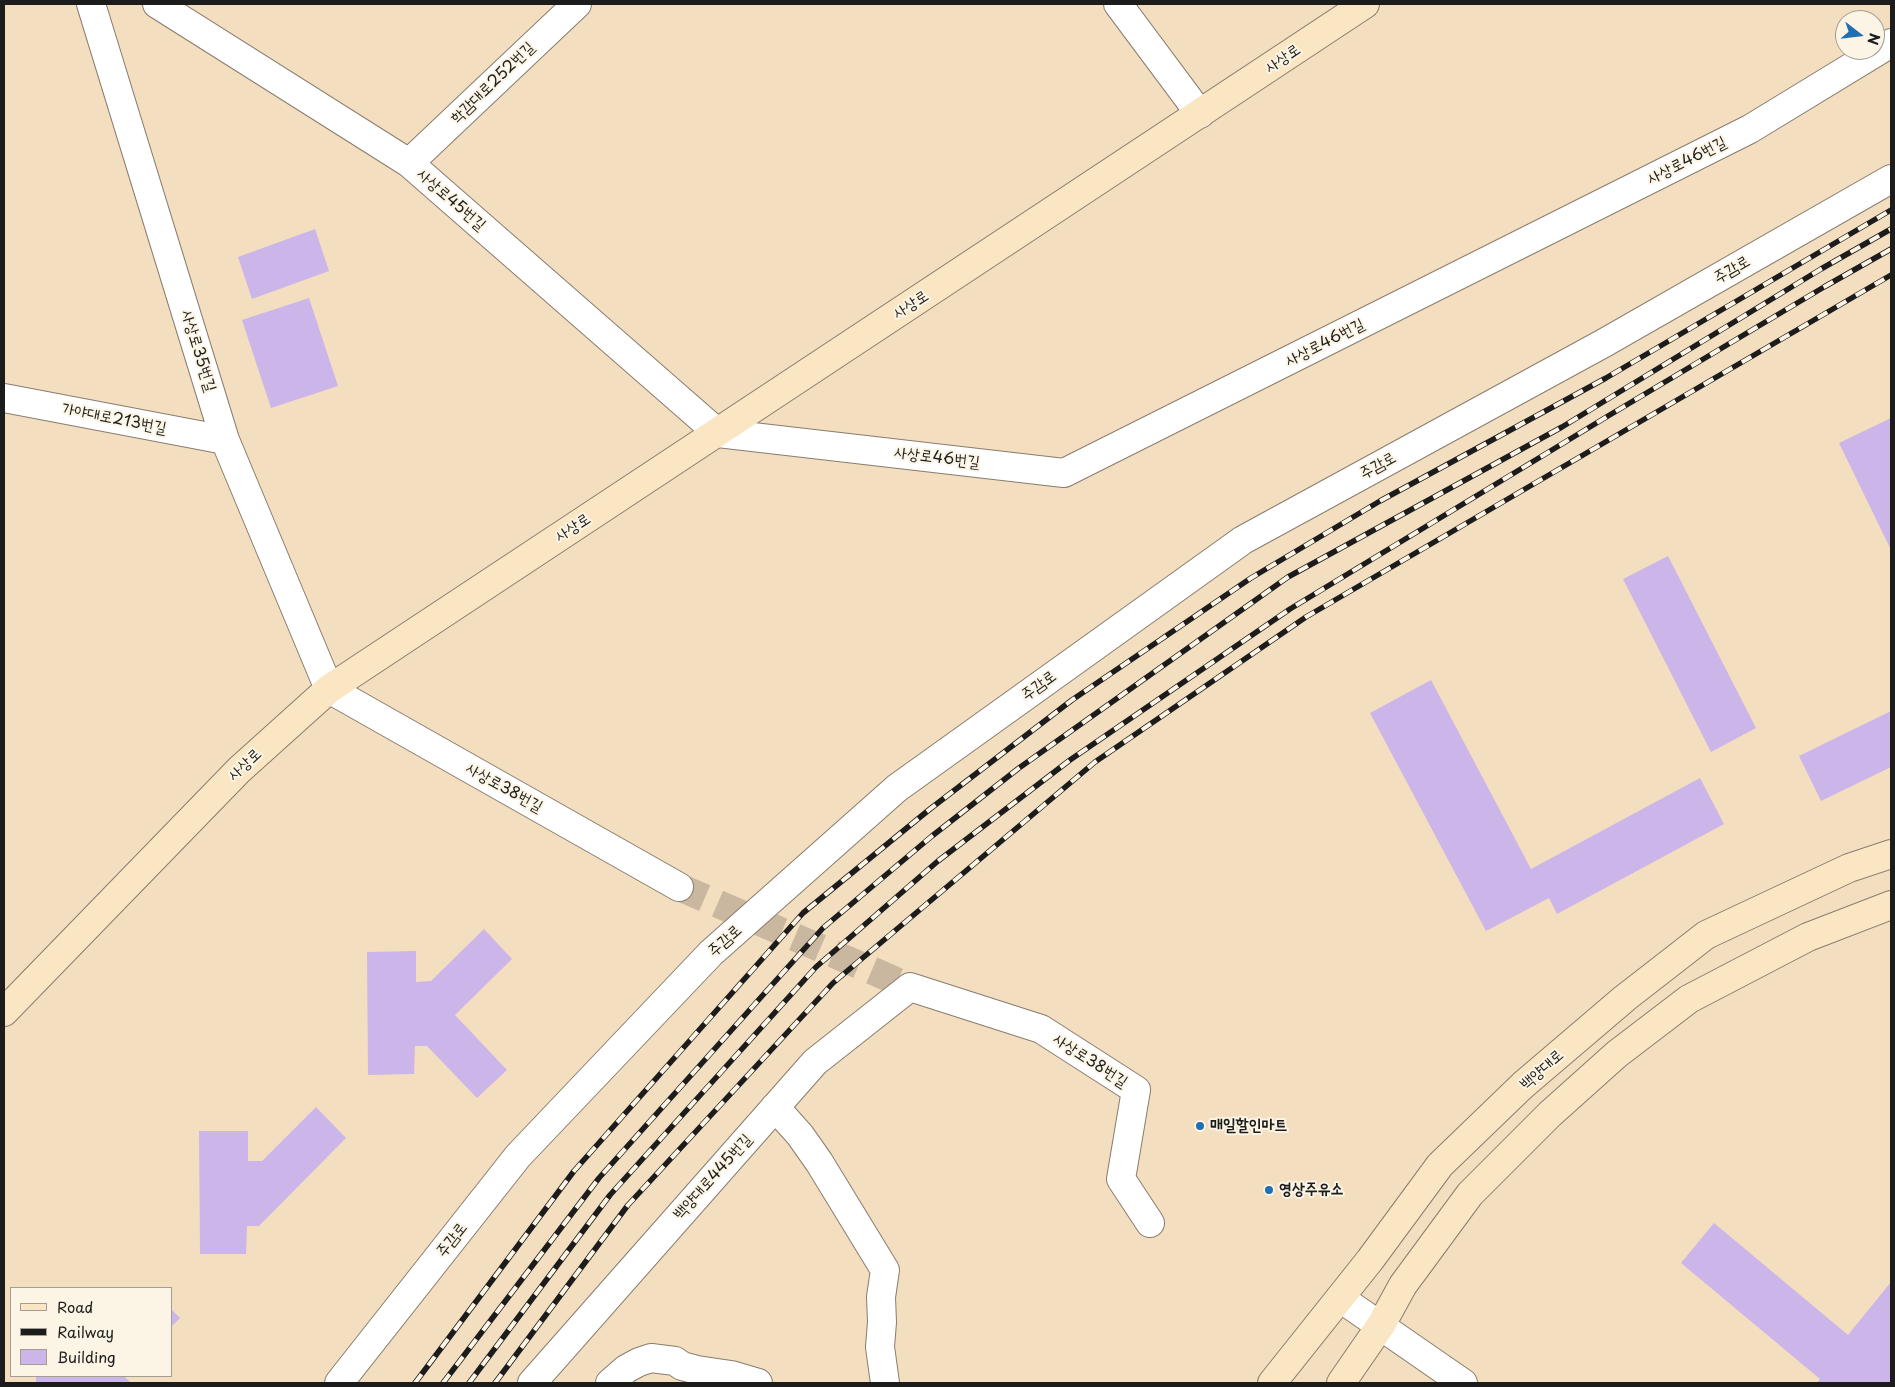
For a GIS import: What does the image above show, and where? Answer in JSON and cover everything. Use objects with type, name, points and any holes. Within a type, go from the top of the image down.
[{"type":"main road","name":"사상로","points":[[4,1012],[239,770],[329,689],[1366,4]]},
{"type":"main road","name":"백양대로","points":[[1272,1383],[1340,1298],[1440,1165],[1523,1085],[1625,998],[1706,935],[1849,868],[1891,854]]},
{"type":"main road","points":[[1341,1383],[1381,1325],[1403,1285],[1470,1194],[1550,1114],[1617,1054],[1689,999],[1808,937],[1891,905]]},
{"type":"street","name":"사상로35번길","points":[[91,4],[225,440],[329,689]]},
{"type":"street","name":"사상로45번길","points":[[157,4],[409,163],[718,433]]},
{"type":"street","name":"학감대로252번길","points":[[409,163],[577,4]]},
{"type":"street","points":[[1118,4],[1200,114]]},
{"type":"street","name":"사상로46번길","points":[[718,433],[1064,473],[1750,129],[1891,43]]},
{"type":"street","name":"주감로","points":[[339,1383],[518,1156],[711,952],[897,788],[1243,540],[1604,343],[1891,179]]},
{"type":"street","name":"가야대로213번길","points":[[4,398],[225,440]]},
{"type":"street","name":"사상로38번길","points":[[329,689],[679,887]]},
{"type":"street","name":"사상로38번길","points":[[910,987],[1041,1029],[1136,1090],[1121,1179],[1150,1223]]},
{"type":"street","name":"백양대로445번길","points":[[532,1383],[815,1062],[910,987]]},
{"type":"street","points":[[775,1107],[800,1135],[819,1162],[885,1270],[880,1347],[885,1383]]},
{"type":"street","points":[[1340,1298],[1463,1383]]},
{"type":"street","points":[[610,1383],[626,1370],[651,1358],[674,1361],[682,1366],[697,1370],[731,1375],[758,1383]]},
{"type":"building","points":[[315,229],[329,271],[252,299],[238,257]]},
{"type":"building","points":[[309,298],[338,386],[271,408],[242,320]]},
{"type":"building","points":[[1891,418],[1891,550],[1839,443]]},
{"type":"building","points":[[1668,556],[1756,728],[1711,752],[1623,579]]},
{"type":"building","points":[[1431,680],[1531,869],[1700,778],[1724,824],[1557,914],[1549,898],[1486,931],[1370,713]]},
{"type":"building","points":[[1891,711],[1891,767],[1821,801],[1799,756]]},
{"type":"building","points":[[484,929],[512,959],[455,1015],[507,1070],[477,1098],[427,1046],[415,1046],[414,1074],[368,1075],[367,952],[416,951],[416,982],[431,981]]},
{"type":"building","points":[[316,1107],[346,1138],[259,1226],[247,1226],[246,1254],[200,1254],[199,1131],[248,1131],[248,1161],[262,1161]]},
{"type":"building","points":[[1714,1223],[1848,1335],[1891,1282],[1891,1383],[1817,1383],[1820,1379],[1681,1263]]},
{"type":"building","points":[[172,1310],[180,1318],[172,1326]]},
{"type":"building","points":[[36,1377],[125,1377],[131,1383],[36,1383]]},
{"type":"tunnel","points":[[679,887],[910,987]]},
{"type":"railway","points":[[415,1383],[574,1171],[803,913],[930,809],[1072,700],[1251,578],[1380,501],[1606,378],[1891,210]]},
{"type":"railway","points":[[443,1383],[599,1178],[823,928],[932,836],[1019,768],[1288,577],[1562,427],[1821,269],[1891,229]]},
{"type":"railway","points":[[469,1383],[610,1195],[816,967],[938,861],[1070,760],[1290,609],[1608,416],[1891,249]]},
{"type":"railway","points":[[495,1383],[628,1205],[833,983],[1095,762],[1306,617],[1891,275]]},
{"type":"place","name":"매일할인마트","points":[[1200,1126]]},
{"type":"place","name":"영상주유소","points":[[1269,1190]]}]
